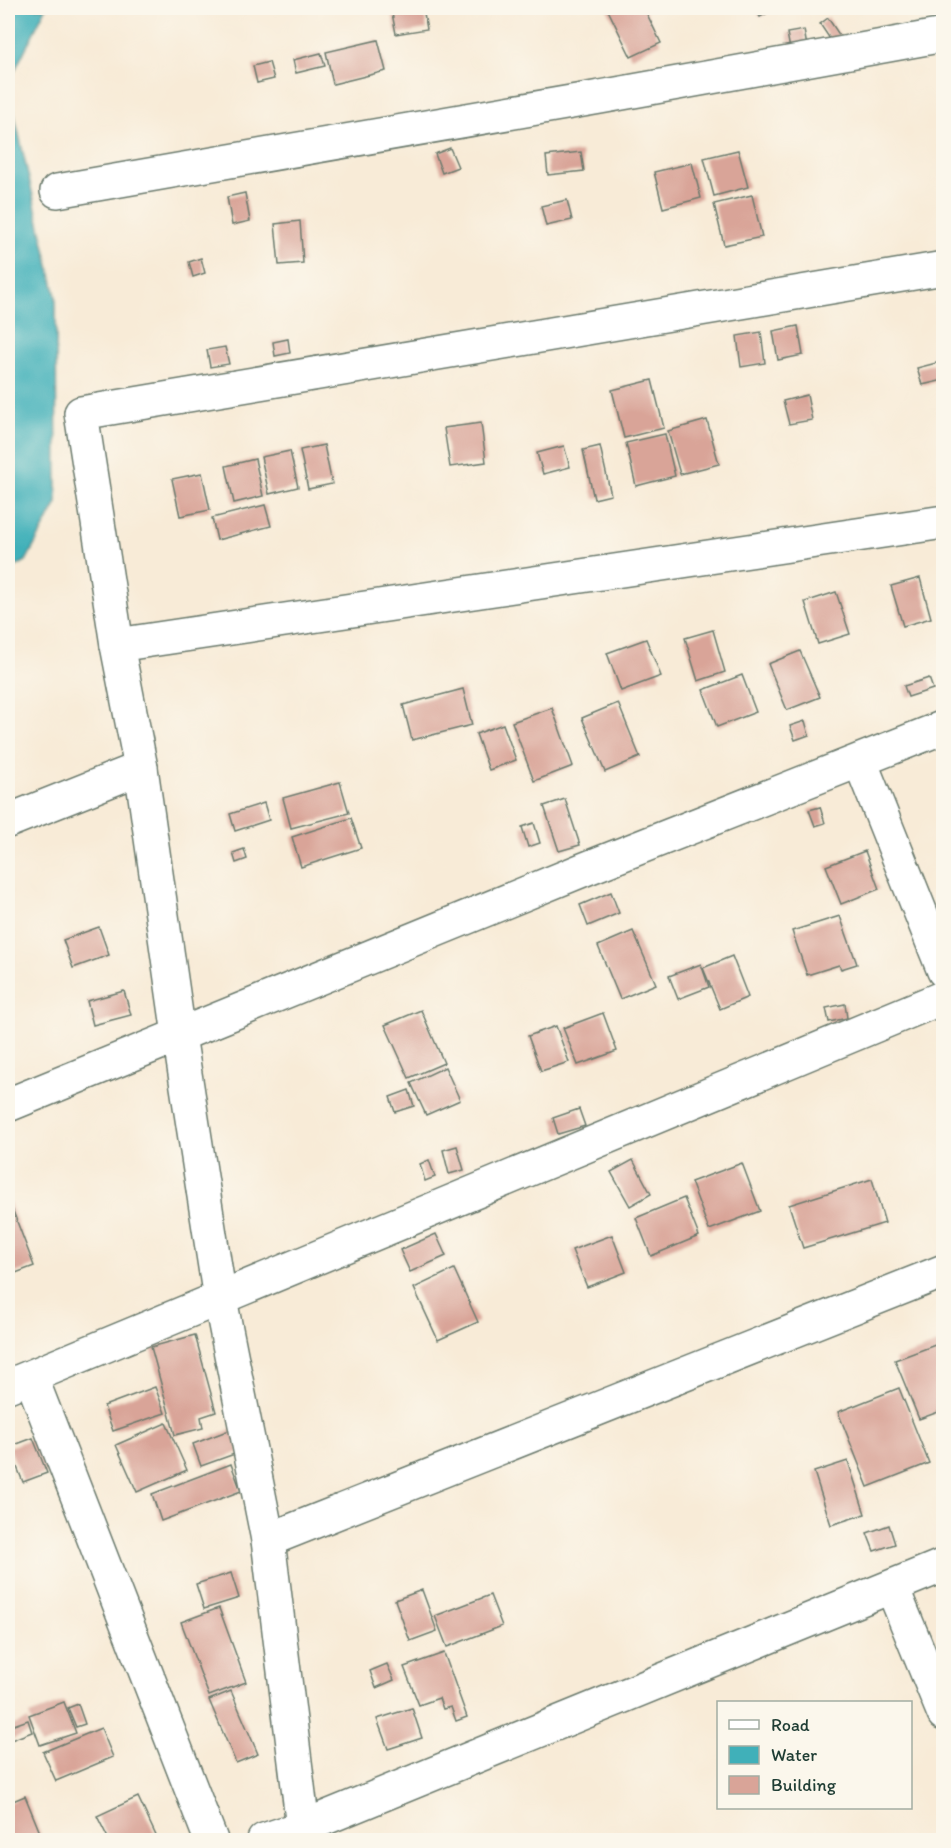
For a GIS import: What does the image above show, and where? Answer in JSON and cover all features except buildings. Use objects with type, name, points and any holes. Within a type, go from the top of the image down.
[{"type":"street","points":[[57,191],[944,35]]},
{"type":"street","points":[[303,1827],[268,1540],[220,1299],[141,768],[117,645],[81,413],[944,268]]},
{"type":"street","points":[[117,645],[944,522]]},
{"type":"street","points":[[8,1105],[585,869],[944,727]]},
{"type":"street","points":[[860,761],[944,971]]},
{"type":"street","points":[[8,821],[141,768]]},
{"type":"street","points":[[212,1840],[19,1382],[944,997]]},
{"type":"street","points":[[268,1540],[944,1271]]},
{"type":"street","points":[[264,1840],[303,1827],[944,1565]]},
{"type":"street","points":[[892,1587],[944,1714]]},
{"type":"water","points":[[8,8],[46,8],[8,84]]},
{"type":"water","points":[[8,87],[56,296],[57,503],[26,561],[8,571]]}]
